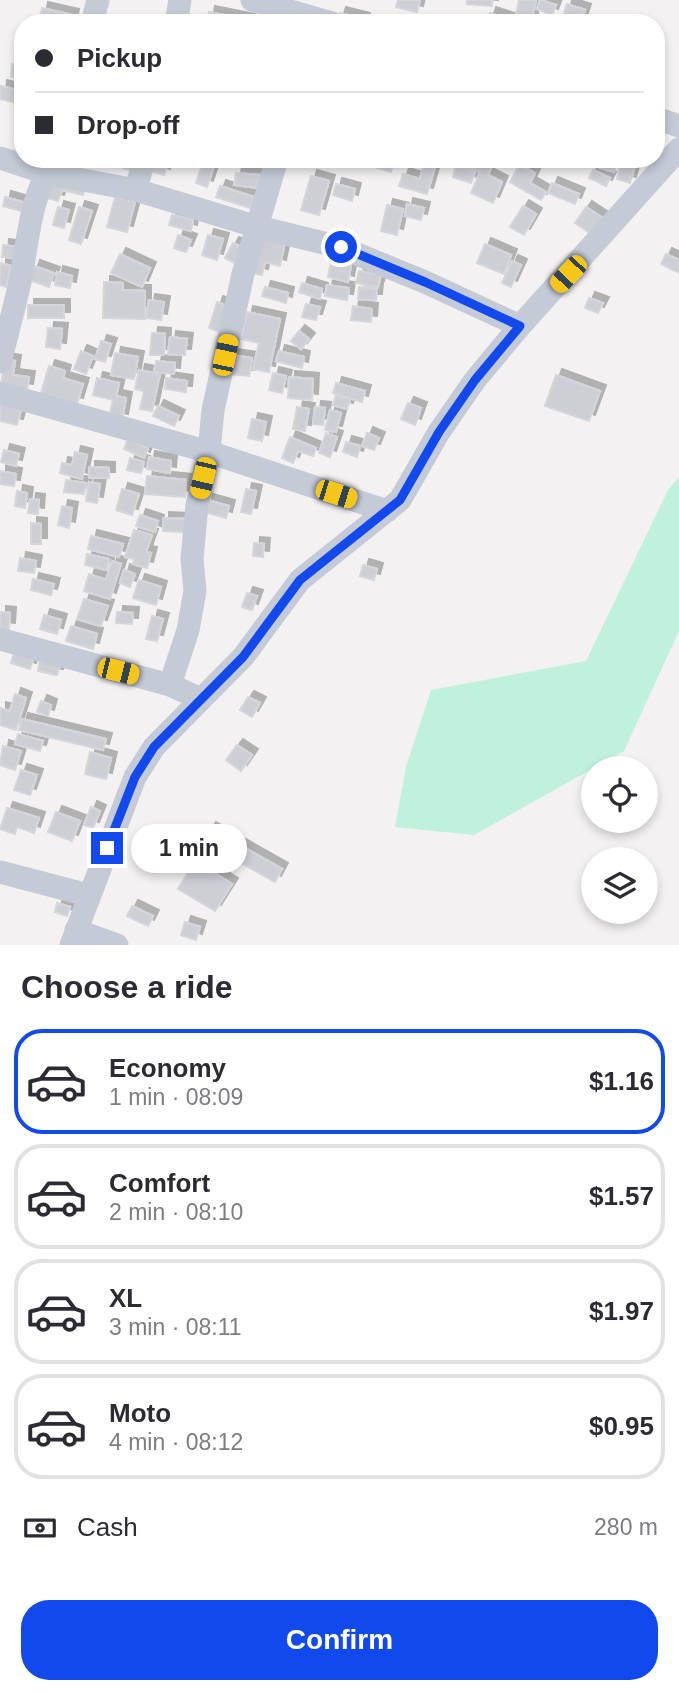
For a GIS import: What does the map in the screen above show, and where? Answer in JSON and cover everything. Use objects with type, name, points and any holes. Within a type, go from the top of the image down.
[{"type":"street","points":[[253,0],[313,14]]},
{"type":"street","points":[[665,164],[679,149]]},
{"type":"street","points":[[0,362],[35,206],[50,168]]},
{"type":"street","points":[[58,168],[258,227],[341,247],[520,326]]},
{"type":"street","points":[[136,190],[142,168]]},
{"type":"street","points":[[170,685],[188,630],[195,591],[192,559],[197,505],[209,452],[213,410],[243,274],[274,168]]},
{"type":"street","points":[[117,945],[73,938],[135,777],[154,747],[243,657],[300,580],[400,500],[439,432],[475,380],[662,168]]},
{"type":"street","points":[[656,174],[679,180]]},
{"type":"street","points":[[0,393],[209,452],[387,511]]},
{"type":"street","points":[[0,639],[170,685],[201,699]]},
{"type":"street","points":[[0,872],[88,895]]},
{"type":"green space","points":[[679,477],[679,631],[624,751],[615,756],[581,756],[581,775],[474,835],[395,827],[406,767],[431,690],[586,661],[668,490]]},
{"type":"building","points":[[398,0],[420,0],[417,12],[396,7]]},
{"type":"building","points":[[467,0],[492,0],[492,6],[467,4]]},
{"type":"building","points":[[519,0],[536,0],[533,14],[516,14]]},
{"type":"building","points":[[540,0],[556,5],[552,14],[537,9]]},
{"type":"building","points":[[567,4],[585,10],[584,14],[564,14]]},
{"type":"building","points":[[42,8],[69,14],[41,14]]},
{"type":"building","points":[[12,64],[14,78],[11,77]]},
{"type":"building","points":[[1,86],[14,89],[14,102],[0,99]]},
{"type":"building","points":[[149,168],[166,168],[164,175]]},
{"type":"building","points":[[201,168],[213,168],[207,187],[196,183]]},
{"type":"building","points":[[423,168],[435,168],[427,194],[399,186],[403,174],[420,179]]},
{"type":"building","points":[[455,168],[475,172],[471,183],[453,177]]},
{"type":"building","points":[[471,168],[491,168],[488,175],[502,182],[493,203],[471,193],[480,172]]},
{"type":"building","points":[[517,168],[525,168],[535,173],[530,183],[546,192],[541,200],[510,182]]},
{"type":"building","points":[[620,168],[634,168],[630,183],[617,179]]},
{"type":"building","points":[[593,170],[610,178],[606,186],[589,178]]},
{"type":"building","points":[[236,173],[260,175],[258,188],[234,185]]},
{"type":"building","points":[[311,176],[329,181],[319,215],[301,210]]},
{"type":"building","points":[[54,178],[85,187],[83,195],[62,190],[58,201],[48,198]]},
{"type":"building","points":[[552,183],[579,194],[575,204],[548,193]]},
{"type":"building","points":[[336,184],[355,189],[352,201],[333,195]]},
{"type":"building","points":[[220,186],[254,197],[250,208],[216,197]]},
{"type":"building","points":[[5,197],[26,203],[24,212],[3,206]]},
{"type":"building","points":[[115,197],[135,202],[127,232],[107,227]]},
{"type":"building","points":[[407,204],[424,208],[421,220],[405,216]]},
{"type":"building","points":[[387,205],[403,209],[397,235],[381,231]]},
{"type":"building","points":[[523,206],[536,214],[524,235],[510,227]]},
{"type":"building","points":[[58,207],[69,210],[64,228],[53,225]]},
{"type":"building","points":[[79,207],[92,211],[81,244],[69,240]]},
{"type":"building","points":[[586,207],[604,219],[593,235],[575,223]]},
{"type":"building","points":[[172,215],[193,220],[191,231],[169,225]]},
{"type":"building","points":[[178,235],[191,240],[186,252],[174,248]]},
{"type":"building","points":[[208,235],[223,239],[217,260],[202,255]]},
{"type":"building","points":[[262,237],[285,242],[280,266],[265,262],[262,275],[253,273]]},
{"type":"building","points":[[233,243],[244,248],[236,264],[225,258]]},
{"type":"building","points":[[485,244],[511,255],[504,274],[477,263]]},
{"type":"building","points":[[3,245],[19,247],[17,259],[2,257]]},
{"type":"building","points":[[120,254],[150,268],[142,287],[111,273]]},
{"type":"building","points":[[666,254],[679,260],[679,273],[661,264]]},
{"type":"building","points":[[332,256],[352,260],[348,282],[328,277]]},
{"type":"building","points":[[512,261],[521,265],[511,287],[502,283]]},
{"type":"building","points":[[0,263],[11,266],[6,287],[0,285]]},
{"type":"building","points":[[34,266],[54,273],[49,287],[29,280]]},
{"type":"building","points":[[359,271],[381,275],[378,287],[356,283]]},
{"type":"building","points":[[57,272],[72,276],[70,288],[55,285]]},
{"type":"building","points":[[104,282],[123,283],[123,290],[145,291],[145,319],[103,318]]},
{"type":"building","points":[[302,283],[322,289],[320,299],[299,292]]},
{"type":"building","points":[[327,285],[349,288],[347,300],[325,296]]},
{"type":"building","points":[[265,287],[288,293],[286,303],[262,296]]},
{"type":"building","points":[[359,287],[377,289],[376,300],[358,299]]},
{"type":"building","points":[[589,298],[603,303],[598,313],[585,308]]},
{"type":"building","points":[[149,300],[164,302],[161,320],[146,318]]},
{"type":"building","points":[[217,302],[228,306],[219,332],[209,328]]},
{"type":"building","points":[[306,304],[320,307],[316,320],[302,317]]},
{"type":"building","points":[[28,305],[64,305],[64,318],[28,318]]},
{"type":"building","points":[[353,306],[372,309],[371,322],[351,320]]},
{"type":"building","points":[[247,312],[280,319],[269,372],[253,369],[259,343],[241,339]]},
{"type":"building","points":[[48,328],[62,329],[60,349],[46,347]]},
{"type":"building","points":[[299,331],[309,339],[301,349],[291,341]]},
{"type":"building","points":[[152,333],[165,334],[164,355],[150,355]]},
{"type":"building","points":[[170,337],[187,339],[185,355],[168,354]]},
{"type":"building","points":[[101,341],[111,344],[105,362],[95,359]]},
{"type":"building","points":[[81,351],[93,356],[86,374],[74,369]]},
{"type":"building","points":[[279,351],[304,357],[302,368],[276,361]]},
{"type":"building","points":[[115,353],[138,357],[134,379],[111,375]]},
{"type":"building","points":[[232,355],[252,358],[249,376],[230,374]]},
{"type":"building","points":[[4,359],[15,361],[13,375],[29,377],[27,390],[1,387]]},
{"type":"building","points":[[156,361],[175,363],[174,374],[154,372]]},
{"type":"building","points":[[49,366],[65,371],[63,378],[83,384],[77,404],[41,393]]},
{"type":"building","points":[[139,370],[160,374],[152,411],[140,409],[144,391],[135,389]]},
{"type":"building","points":[[273,373],[286,376],[282,393],[269,390]]},
{"type":"building","points":[[556,375],[600,391],[589,421],[545,406]]},
{"type":"building","points":[[289,377],[313,379],[312,400],[288,398]]},
{"type":"building","points":[[97,378],[119,383],[116,396],[126,398],[122,420],[109,417],[113,400],[93,395]]},
{"type":"building","points":[[166,378],[187,381],[186,392],[165,389]]},
{"type":"building","points":[[336,383],[365,391],[362,402],[333,393]]},
{"type":"building","points":[[336,395],[350,400],[347,409],[333,405]]},
{"type":"building","points":[[408,403],[421,408],[415,425],[401,419]]},
{"type":"building","points":[[0,404],[21,410],[17,425],[0,421]]},
{"type":"building","points":[[158,406],[179,416],[174,426],[153,416]]},
{"type":"building","points":[[297,407],[309,409],[305,431],[293,429]]},
{"type":"building","points":[[315,407],[325,408],[323,425],[313,424]]},
{"type":"building","points":[[330,410],[341,413],[336,432],[325,430]]},
{"type":"building","points":[[252,419],[266,422],[262,441],[248,438]]},
{"type":"building","points":[[326,433],[337,437],[330,457],[319,453]]},
{"type":"building","points":[[367,433],[379,438],[374,450],[362,446]]},
{"type":"building","points":[[290,437],[316,448],[313,456],[298,451],[293,463],[282,458]]},
{"type":"building","points":[[128,439],[148,448],[144,458],[124,449]]},
{"type":"building","points":[[346,442],[360,446],[357,457],[343,452]]},
{"type":"building","points":[[4,450],[19,454],[16,466],[1,462]]},
{"type":"building","points":[[75,452],[87,455],[82,479],[60,473],[62,463],[72,465]]},
{"type":"building","points":[[149,457],[171,461],[170,473],[147,469]]},
{"type":"building","points":[[130,458],[144,462],[141,473],[127,470]]},
{"type":"building","points":[[89,467],[109,468],[109,478],[89,478]]},
{"type":"building","points":[[0,471],[16,474],[14,486],[0,484]]},
{"type":"building","points":[[147,476],[186,480],[185,497],[145,494]]},
{"type":"building","points":[[66,480],[86,483],[84,494],[64,492]]},
{"type":"building","points":[[89,482],[100,484],[97,503],[86,501]]},
{"type":"building","points":[[122,489],[139,494],[132,515],[116,510]]},
{"type":"building","points":[[246,489],[256,491],[251,514],[241,512]]},
{"type":"building","points":[[17,491],[27,493],[25,508],[15,506]]},
{"type":"building","points":[[30,499],[39,500],[38,514],[28,513]]},
{"type":"building","points":[[207,500],[229,506],[226,518],[204,512]]},
{"type":"building","points":[[62,506],[72,508],[69,528],[58,525]]},
{"type":"building","points":[[140,515],[158,521],[155,532],[136,526]]},
{"type":"building","points":[[163,518],[185,519],[184,532],[163,531]]},
{"type":"building","points":[[31,523],[41,524],[41,544],[31,544]]},
{"type":"building","points":[[134,530],[152,535],[146,552],[151,553],[147,568],[133,564],[134,559],[125,557]]},
{"type":"building","points":[[91,536],[123,544],[119,557],[88,549]]},
{"type":"building","points":[[254,543],[264,544],[263,557],[253,556]]},
{"type":"building","points":[[87,554],[109,559],[107,570],[85,565]]},
{"type":"building","points":[[20,558],[36,561],[34,573],[18,571]]},
{"type":"building","points":[[112,561],[121,564],[110,599],[84,591],[89,574],[106,580]]},
{"type":"building","points":[[363,565],[377,569],[374,580],[360,576]]},
{"type":"building","points":[[124,570],[135,574],[130,587],[120,583]]},
{"type":"building","points":[[33,579],[54,584],[51,595],[31,590]]},
{"type":"building","points":[[139,580],[161,587],[156,605],[133,598]]},
{"type":"building","points":[[247,593],[257,596],[252,610],[242,607]]},
{"type":"building","points":[[84,599],[108,606],[101,626],[77,619]]},
{"type":"building","points":[[0,612],[10,613],[9,629],[0,628]]},
{"type":"building","points":[[117,612],[133,613],[132,624],[116,623]]},
{"type":"building","points":[[44,615],[61,620],[57,634],[40,629]]},
{"type":"building","points":[[152,616],[163,619],[157,641],[146,639]]},
{"type":"building","points":[[71,626],[97,634],[93,649],[66,641]]},
{"type":"building","points":[[14,653],[33,659],[30,669],[11,663]]},
{"type":"building","points":[[40,660],[60,664],[57,675],[38,671]]},
{"type":"building","points":[[15,694],[26,698],[16,730],[0,725],[0,708],[10,711]]},
{"type":"building","points":[[248,697],[260,703],[252,717],[240,710]]},
{"type":"building","points":[[41,701],[51,705],[48,716],[37,712]]},
{"type":"building","points":[[22,719],[106,739],[103,750],[19,730]]},
{"type":"building","points":[[18,734],[43,741],[40,751],[15,744]]},
{"type":"building","points":[[237,745],[252,755],[241,771],[226,760]]},
{"type":"building","points":[[3,746],[21,751],[15,770],[0,765]]},
{"type":"building","points":[[90,752],[111,758],[106,779],[85,774]]},
{"type":"building","points":[[21,770],[37,775],[30,795],[14,790]]},
{"type":"building","points":[[91,807],[100,811],[93,828],[84,825]]},
{"type":"building","points":[[7,808],[39,818],[34,833],[17,827],[15,834],[0,829]]},
{"type":"building","points":[[56,812],[80,821],[72,841],[48,832]]},
{"type":"building","points":[[210,828],[282,869],[275,882],[202,841]]},
{"type":"building","points":[[195,861],[232,884],[215,911],[178,889]]},
{"type":"building","points":[[57,903],[70,907],[67,916],[55,912]]},
{"type":"building","points":[[132,906],[153,916],[148,926],[127,916]]},
{"type":"building","points":[[185,922],[200,927],[196,940],[181,935]]},
{"type":"route","points":[[107,848],[135,777],[154,747],[243,657],[300,580],[400,500],[439,432],[475,380],[520,326],[341,247]]}]
